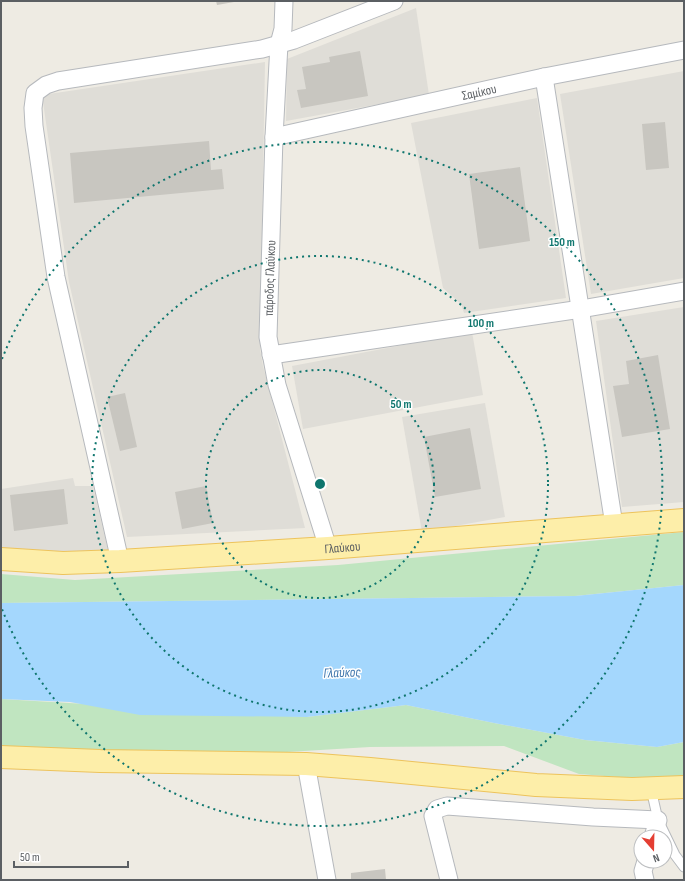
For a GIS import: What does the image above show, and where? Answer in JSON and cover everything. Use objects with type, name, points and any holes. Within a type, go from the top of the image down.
[{"type":"main road","name":"Γλαύκου","points":[[1,559],[63,563],[120,561],[328,548],[684,520]]},
{"type":"main road","points":[[1,758],[306,764],[529,784],[651,789],[684,787]]},
{"type":"street","name":"πάροδος Γλαύκου","points":[[284,1],[283,29],[279,44],[274,137],[268,337],[277,385],[328,548]]},
{"type":"street","points":[[120,561],[56,277],[34,126],[33,108],[35,94],[46,85],[58,81],[254,50],[279,44],[294,40],[394,1]]},
{"type":"street","name":"Σαμίκου","points":[[274,137],[544,77],[684,50]]},
{"type":"street","points":[[544,77],[614,525]]},
{"type":"street","points":[[271,355],[581,309],[684,291]]},
{"type":"street","points":[[306,764],[327,880]]},
{"type":"street","points":[[449,880],[433,816],[437,809],[447,806],[593,818],[658,820],[656,829]]},
{"type":"street","points":[[644,869],[645,880]]},
{"type":"lane","points":[[651,789],[658,820],[675,855],[684,867]]},
{"type":"shaded area","points":[[416,8],[429,95],[286,121],[287,59]]},
{"type":"shaded area","points":[[265,62],[260,349],[263,366],[305,528],[127,537],[69,282],[42,95]]},
{"type":"shaded area","points":[[684,71],[684,278],[591,294],[560,94]]},
{"type":"shaded area","points":[[537,98],[566,298],[464,313],[461,304],[443,288],[411,123]]},
{"type":"shaded area","points":[[684,307],[684,502],[622,507],[596,321]]},
{"type":"shaded area","points":[[472,332],[483,395],[303,429],[292,366]]},
{"type":"shaded area","points":[[485,403],[505,517],[422,532],[402,417]]},
{"type":"shaded area","points":[[73,478],[75,486],[93,486],[110,559],[3,559],[1,542],[1,489]]},
{"type":"green space","points":[[684,532],[684,585],[575,596],[1,603],[1,574],[75,580],[338,565]]},
{"type":"green space","points":[[1,699],[307,717],[406,705],[585,740],[657,747],[684,742],[684,777],[643,779],[579,774],[504,746],[370,747],[239,755],[1,748]]},
{"type":"water","name":"Γλαύκος","points":[[684,585],[684,742],[657,747],[585,740],[406,705],[307,717],[140,715],[70,702],[1,699],[1,603],[575,596]]},
{"type":"building","points":[[216,1],[234,1],[234,2],[217,5]]},
{"type":"building","points":[[360,51],[368,96],[301,108],[297,90],[306,89],[302,67],[330,62],[329,57]]},
{"type":"building","points":[[665,122],[669,168],[646,170],[642,124]]},
{"type":"building","points":[[209,141],[211,170],[222,169],[224,189],[74,203],[70,153]]},
{"type":"building","points":[[520,167],[530,241],[479,249],[469,174]]},
{"type":"building","points":[[658,355],[670,429],[622,437],[613,386],[629,384],[626,361]]},
{"type":"building","points":[[125,393],[137,447],[120,451],[107,397]]},
{"type":"building","points":[[470,428],[481,489],[435,497],[424,437]]},
{"type":"building","points":[[206,486],[213,523],[182,529],[175,492]]},
{"type":"building","points":[[64,489],[68,524],[14,531],[10,495]]},
{"type":"building","points":[[385,869],[386,880],[351,880],[351,873]]}]
